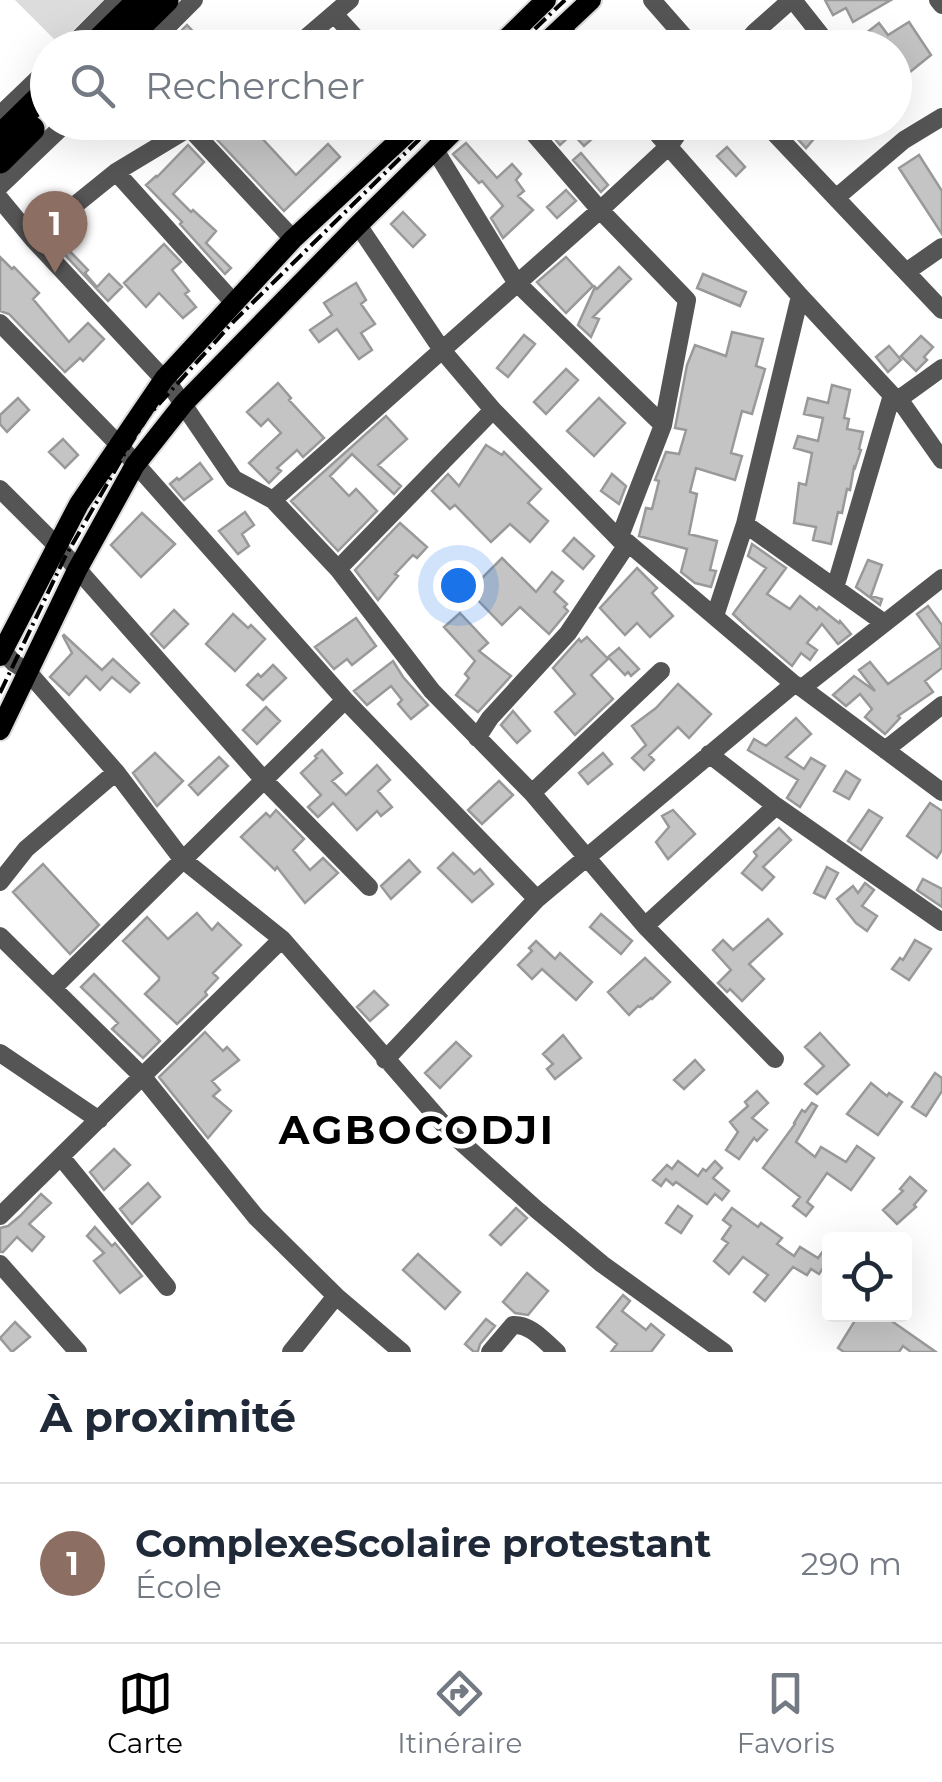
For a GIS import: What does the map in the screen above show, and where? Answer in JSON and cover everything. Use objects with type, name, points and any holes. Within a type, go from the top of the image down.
[{"type":"highway","points":[[109,30],[140,0]]},
{"type":"highway","points":[[135,30],[166,0]]},
{"type":"highway","points":[[0,136],[30,107]]},
{"type":"highway","points":[[0,160],[30,131]]},
{"type":"main road","points":[[515,30],[546,0]]},
{"type":"main road","points":[[561,28],[590,0]]},
{"type":"main road","points":[[1,651],[79,504],[164,379],[293,239],[400,140]]},
{"type":"main road","points":[[0,730],[76,570],[134,465],[184,404],[445,140]]},
{"type":"street","points":[[87,30],[118,0]]},
{"type":"street","points":[[164,30],[194,0]]},
{"type":"street","points":[[316,30],[350,0]]},
{"type":"street","points":[[652,0],[678,30]]},
{"type":"street","points":[[756,30],[792,0],[816,30]]},
{"type":"street","points":[[335,15],[349,30]]},
{"type":"street","points":[[0,114],[30,86]]},
{"type":"street","points":[[912,135],[942,117]]},
{"type":"street","points":[[0,186],[49,140]]},
{"type":"street","points":[[33,239],[116,172],[168,140]]},
{"type":"street","points":[[205,140],[293,239]]},
{"type":"street","points":[[476,738],[568,633],[623,541],[663,424],[686,300],[540,140]]},
{"type":"street","points":[[663,140],[895,397],[942,460]]},
{"type":"street","points":[[273,500],[600,210],[672,140]]},
{"type":"street","points":[[782,140],[942,310]]},
{"type":"street","points":[[837,197],[904,140]]},
{"type":"street","points":[[435,150],[516,282],[663,424]]},
{"type":"street","points":[[116,172],[234,303]]},
{"type":"street","points":[[0,200],[164,379],[234,479],[273,500],[338,570],[432,690],[532,793],[644,926],[775,1059]]},
{"type":"street","points":[[358,224],[442,350],[493,410],[623,541],[798,686],[942,792]]},
{"type":"street","points":[[906,272],[942,248]]},
{"type":"street","points":[[715,616],[745,524],[800,296]]},
{"type":"street","points":[[0,323],[118,444],[345,700],[537,899]]},
{"type":"street","points":[[836,588],[895,397],[942,368]]},
{"type":"street","points":[[338,570],[493,410]]},
{"type":"street","points":[[0,489],[56,546],[263,779],[369,887]]},
{"type":"street","points":[[745,524],[883,622]]},
{"type":"street","points":[[386,1060],[537,899],[709,754],[942,578]]},
{"type":"street","points":[[1,651],[28,672],[116,772],[182,858],[282,939],[451,1133],[602,1264],[724,1352]]},
{"type":"street","points":[[532,793],[660,671]]},
{"type":"street","points":[[53,988],[345,700]]},
{"type":"street","points":[[885,750],[942,705]]},
{"type":"street","points":[[709,754],[942,922]]},
{"type":"street","points":[[0,882],[26,849],[116,772]]},
{"type":"street","points":[[644,926],[776,806]]},
{"type":"street","points":[[0,936],[143,1077],[256,1218],[336,1296],[402,1352]]},
{"type":"street","points":[[0,1216],[282,939]]},
{"type":"street","points":[[0,1053],[99,1120]]},
{"type":"street","points":[[60,1157],[167,1287]]},
{"type":"street","points":[[0,1187],[17,1199]]},
{"type":"street","points":[[0,1264],[70,1349]]},
{"type":"street","points":[[290,1352],[336,1296]]},
{"type":"street","points":[[490,1352],[513,1325],[519,1324],[557,1352]]},
{"type":"shaded area","points":[[15,0],[104,0],[73,30],[45,30]]},
{"type":"building","points":[[825,0],[891,0],[853,22],[846,8],[833,15]]},
{"type":"building","points":[[909,22],[931,55],[912,70],[912,30],[896,30]]},
{"type":"building","points":[[217,140],[264,140],[296,175],[328,144],[340,157],[284,211]]},
{"type":"building","points":[[466,143],[497,178],[512,164],[521,174],[516,180],[524,191],[518,196],[533,210],[503,238],[491,218],[503,206],[453,154]]},
{"type":"building","points":[[188,145],[204,162],[173,194],[216,231],[206,243],[231,268],[225,274],[146,185]]},
{"type":"building","points":[[727,147],[745,167],[736,176],[717,156]]},
{"type":"building","points":[[581,153],[608,185],[601,192],[573,160]]},
{"type":"building","points":[[919,155],[942,191],[942,234],[899,168]]},
{"type":"building","points":[[566,190],[576,201],[557,218],[547,207]]},
{"type":"building","points":[[403,212],[425,235],[413,247],[391,224]]},
{"type":"building","points":[[56,237],[88,270],[85,273],[97,287],[109,274],[122,287],[108,301],[51,240]]},
{"type":"building","points":[[164,244],[181,262],[172,270],[196,307],[183,318],[159,293],[146,307],[124,283]]},
{"type":"building","points":[[0,257],[39,293],[33,299],[69,342],[88,323],[104,339],[83,361],[80,358],[65,372],[9,314],[0,311]]},
{"type":"building","points":[[566,257],[593,286],[566,313],[537,282]]},
{"type":"building","points":[[619,267],[631,279],[593,317],[599,319],[591,337],[578,325],[595,287]]},
{"type":"building","points":[[703,274],[746,292],[740,306],[697,288]]},
{"type":"building","points":[[356,283],[366,300],[361,304],[375,324],[361,333],[372,350],[359,359],[337,329],[319,342],[310,330],[332,315],[324,303]]},
{"type":"building","points":[[732,332],[763,339],[756,366],[765,369],[752,414],[742,411],[731,453],[742,456],[735,480],[696,468],[690,492],[697,494],[689,534],[717,541],[710,570],[716,571],[711,587],[695,583],[681,572],[687,549],[639,536],[646,508],[652,509],[659,481],[655,480],[666,452],[679,454],[686,430],[675,428],[687,365],[695,345],[726,356]]},
{"type":"building","points":[[524,335],[535,344],[508,377],[497,368]]},
{"type":"building","points":[[921,336],[933,347],[916,371],[901,356]]},
{"type":"building","points":[[889,346],[901,360],[888,372],[876,357]]},
{"type":"building","points":[[566,369],[578,380],[546,414],[534,402]]},
{"type":"building","points":[[278,383],[324,438],[303,457],[297,450],[277,468],[281,471],[269,483],[249,463],[281,433],[268,419],[261,426],[247,412]]},
{"type":"building","points":[[832,385],[850,390],[844,418],[849,419],[847,429],[863,432],[850,490],[847,489],[842,513],[838,512],[831,544],[813,540],[816,527],[794,523],[799,483],[806,485],[812,453],[794,448],[798,436],[818,441],[823,418],[804,414],[808,398],[828,403]]},
{"type":"building","points":[[18,398],[29,410],[7,432],[0,424],[0,415]]},
{"type":"building","points":[[599,398],[625,423],[594,456],[567,431]]},
{"type":"building","points":[[386,416],[407,439],[378,465],[401,486],[394,494],[352,454],[330,476],[349,496],[356,489],[377,511],[338,551],[291,501]]},
{"type":"building","points":[[63,439],[78,455],[65,468],[49,452]]},
{"type":"building","points":[[486,445],[502,455],[504,452],[541,489],[528,503],[548,521],[530,542],[510,524],[491,542],[455,505],[450,509],[432,491],[448,474],[459,486]]},
{"type":"building","points":[[200,463],[212,479],[184,500],[170,484]]},
{"type":"building","points":[[612,474],[626,486],[619,504],[601,491]]},
{"type":"building","points":[[245,512],[254,525],[242,534],[249,546],[238,554],[219,531]]},
{"type":"building","points":[[142,513],[175,544],[141,577],[111,545]]},
{"type":"building","points":[[400,523],[427,547],[395,574],[398,576],[378,600],[355,570]]},
{"type":"building","points":[[574,538],[594,556],[583,569],[563,551]]},
{"type":"building","points":[[752,544],[786,568],[767,594],[790,609],[800,596],[840,621],[851,634],[838,644],[822,624],[807,643],[817,650],[810,660],[801,653],[792,666],[748,628],[733,614],[766,568],[748,556]]},
{"type":"building","points":[[502,558],[536,592],[552,572],[563,581],[554,592],[567,604],[564,607],[568,611],[549,634],[520,607],[502,625],[469,591]]},
{"type":"building","points":[[868,560],[882,565],[871,596],[882,599],[880,605],[856,587]]},
{"type":"building","points":[[637,568],[657,588],[652,593],[673,616],[650,637],[637,623],[625,635],[600,608]]},
{"type":"building","points":[[928,606],[942,625],[942,668],[925,681],[933,692],[898,716],[885,734],[865,717],[872,709],[860,694],[846,706],[833,695],[854,676],[875,691],[859,670],[870,662],[888,684],[941,647],[917,614]]},
{"type":"building","points":[[174,610],[188,624],[164,648],[151,634]]},
{"type":"building","points":[[460,613],[488,643],[479,651],[511,676],[478,712],[456,695],[469,678],[465,674],[475,661],[444,627]]},
{"type":"building","points":[[233,614],[265,639],[235,671],[206,644]]},
{"type":"building","points":[[356,618],[376,646],[352,665],[347,659],[334,669],[315,647]]},
{"type":"building","points":[[64,635],[102,670],[113,659],[139,683],[130,692],[112,677],[100,690],[86,676],[69,695],[50,677],[72,653]]},
{"type":"building","points":[[587,637],[608,659],[591,675],[613,699],[575,735],[555,712],[575,694],[553,668],[579,639],[581,642]]},
{"type":"building","points":[[619,648],[639,669],[631,676],[628,672],[625,675],[608,657]]},
{"type":"building","points":[[393,661],[428,705],[411,719],[398,704],[402,700],[391,686],[367,705],[354,691]]},
{"type":"building","points":[[273,665],[286,678],[263,700],[247,685]]},
{"type":"building","points":[[678,684],[711,714],[689,738],[678,727],[649,755],[654,760],[644,770],[632,758],[646,745],[632,726]]},
{"type":"building","points":[[266,707],[280,721],[257,744],[243,730]]},
{"type":"building","points":[[513,711],[530,731],[517,743],[501,725]]},
{"type":"building","points":[[796,718],[811,734],[786,757],[804,769],[811,758],[825,766],[800,807],[787,798],[798,780],[748,750],[754,739],[766,746]]},
{"type":"building","points":[[322,750],[342,773],[332,781],[346,795],[377,765],[390,780],[378,791],[392,807],[381,816],[377,811],[357,830],[333,803],[318,817],[308,807],[321,795],[301,773]]},
{"type":"building","points":[[155,753],[183,781],[157,806],[133,773]]},
{"type":"building","points":[[603,753],[612,764],[588,784],[579,773]]},
{"type":"building","points":[[219,757],[228,766],[198,795],[189,785]]},
{"type":"building","points":[[846,771],[860,780],[849,799],[834,791]]},
{"type":"building","points":[[499,781],[513,795],[482,824],[468,810]]},
{"type":"building","points":[[930,803],[942,811],[942,850],[937,858],[907,836]]},
{"type":"building","points":[[276,810],[304,839],[293,850],[310,870],[323,858],[338,873],[305,903],[277,867],[275,870],[241,837],[266,813],[270,817]]},
{"type":"building","points":[[673,810],[695,834],[668,859],[656,842],[669,827],[662,816]]},
{"type":"building","points":[[869,810],[882,818],[861,850],[848,841]]},
{"type":"building","points":[[779,828],[791,840],[763,867],[774,877],[762,890],[742,873],[757,856],[754,852]]},
{"type":"building","points":[[453,853],[474,874],[480,869],[493,884],[472,902],[438,868]]},
{"type":"building","points":[[409,860],[420,872],[391,899],[381,886]]},
{"type":"building","points":[[43,864],[99,925],[70,954],[13,892]]},
{"type":"building","points":[[827,867],[838,873],[825,898],[814,893]]},
{"type":"building","points":[[923,879],[942,889],[942,907],[917,890]]},
{"type":"building","points":[[865,883],[874,890],[862,906],[877,916],[867,931],[837,899],[853,886],[858,893]]},
{"type":"building","points":[[197,913],[212,930],[218,923],[241,945],[213,973],[218,978],[205,992],[207,995],[177,1024],[145,994],[159,977],[123,941],[147,917],[168,939]]},
{"type":"building","points":[[601,914],[632,941],[621,954],[590,927]]},
{"type":"building","points":[[768,919],[782,934],[749,964],[764,979],[742,1001],[718,983],[731,970],[713,950],[723,940],[733,950]]},
{"type":"building","points":[[915,940],[931,949],[909,980],[892,969],[900,958],[903,960]]},
{"type":"building","points":[[536,941],[555,959],[560,953],[592,982],[576,1000],[542,969],[532,979],[518,965]]},
{"type":"building","points":[[645,958],[670,982],[629,1015],[608,992]]},
{"type":"building","points":[[94,974],[160,1041],[143,1058],[112,1029],[118,1023],[81,987]]},
{"type":"building","points":[[374,991],[388,1005],[370,1021],[357,1007]]},
{"type":"building","points":[[205,1032],[223,1051],[227,1047],[239,1060],[212,1081],[220,1090],[213,1096],[231,1111],[208,1138],[159,1077]]},
{"type":"building","points":[[820,1033],[849,1065],[817,1094],[805,1084],[824,1066],[805,1047]]},
{"type":"building","points":[[563,1035],[581,1058],[555,1079],[547,1069],[553,1064],[543,1054]]},
{"type":"building","points":[[456,1042],[471,1056],[440,1088],[425,1073]]},
{"type":"building","points":[[695,1060],[704,1070],[684,1089],[674,1080]]},
{"type":"building","points":[[935,1073],[942,1078],[942,1091],[926,1116],[912,1107]]},
{"type":"building","points":[[871,1083],[902,1102],[878,1135],[847,1114]]},
{"type":"building","points":[[757,1091],[768,1103],[752,1118],[767,1130],[757,1141],[754,1138],[739,1159],[726,1150],[738,1132],[730,1122],[748,1106],[745,1102]]},
{"type":"building","points":[[812,1103],[817,1106],[796,1142],[815,1157],[821,1147],[846,1162],[857,1146],[874,1158],[851,1190],[827,1173],[807,1202],[813,1207],[806,1216],[793,1206],[800,1197],[763,1168],[802,1110],[805,1112]]},
{"type":"building","points":[[114,1149],[130,1165],[104,1190],[90,1172]]},
{"type":"building","points":[[678,1161],[698,1176],[715,1161],[722,1168],[713,1178],[729,1191],[722,1200],[715,1194],[707,1204],[676,1182],[673,1185],[666,1179],[661,1186],[653,1180],[667,1165],[672,1169]]},
{"type":"building","points":[[910,1177],[926,1191],[916,1207],[897,1224],[883,1210],[903,1191],[900,1189]]},
{"type":"building","points":[[148,1183],[160,1197],[132,1224],[120,1209]]},
{"type":"building","points":[[41,1194],[51,1203],[29,1224],[44,1237],[32,1251],[17,1237],[0,1252],[0,1228],[8,1226]]},
{"type":"building","points":[[678,1206],[692,1216],[681,1233],[666,1223]]},
{"type":"building","points":[[516,1208],[527,1218],[501,1245],[490,1235]]},
{"type":"building","points":[[732,1208],[782,1238],[777,1244],[794,1256],[800,1247],[818,1258],[822,1253],[822,1270],[819,1274],[811,1269],[807,1275],[793,1267],[765,1301],[754,1292],[768,1275],[743,1257],[729,1274],[714,1261],[728,1243],[722,1239],[731,1226],[723,1220]]},
{"type":"building","points":[[95,1227],[112,1246],[115,1243],[142,1276],[120,1293],[94,1261],[104,1253],[87,1236]]},
{"type":"building","points":[[418,1254],[460,1292],[445,1309],[403,1270]]},
{"type":"building","points":[[527,1273],[548,1291],[528,1315],[515,1313],[503,1302]]},
{"type":"building","points":[[623,1295],[630,1301],[622,1311],[646,1330],[651,1324],[664,1335],[651,1352],[611,1352],[617,1344],[597,1327]]},
{"type":"building","points":[[486,1319],[495,1326],[474,1352],[465,1344]]},
{"type":"building","points":[[15,1322],[30,1337],[12,1352],[0,1338]]},
{"type":"building","points":[[854,1322],[893,1322],[936,1352],[911,1352],[903,1346],[899,1352],[844,1352],[838,1348]]},
{"type":"railway","points":[[534,30],[565,0]]},
{"type":"railway","points":[[0,693],[65,557],[148,416],[235,320],[419,140]]},
{"type":"place","name":"ComplexeScolaire protestant","points":[[55,273]]},
{"type":"district","name":"AGBOCODJI","points":[[417,1129]]}]
